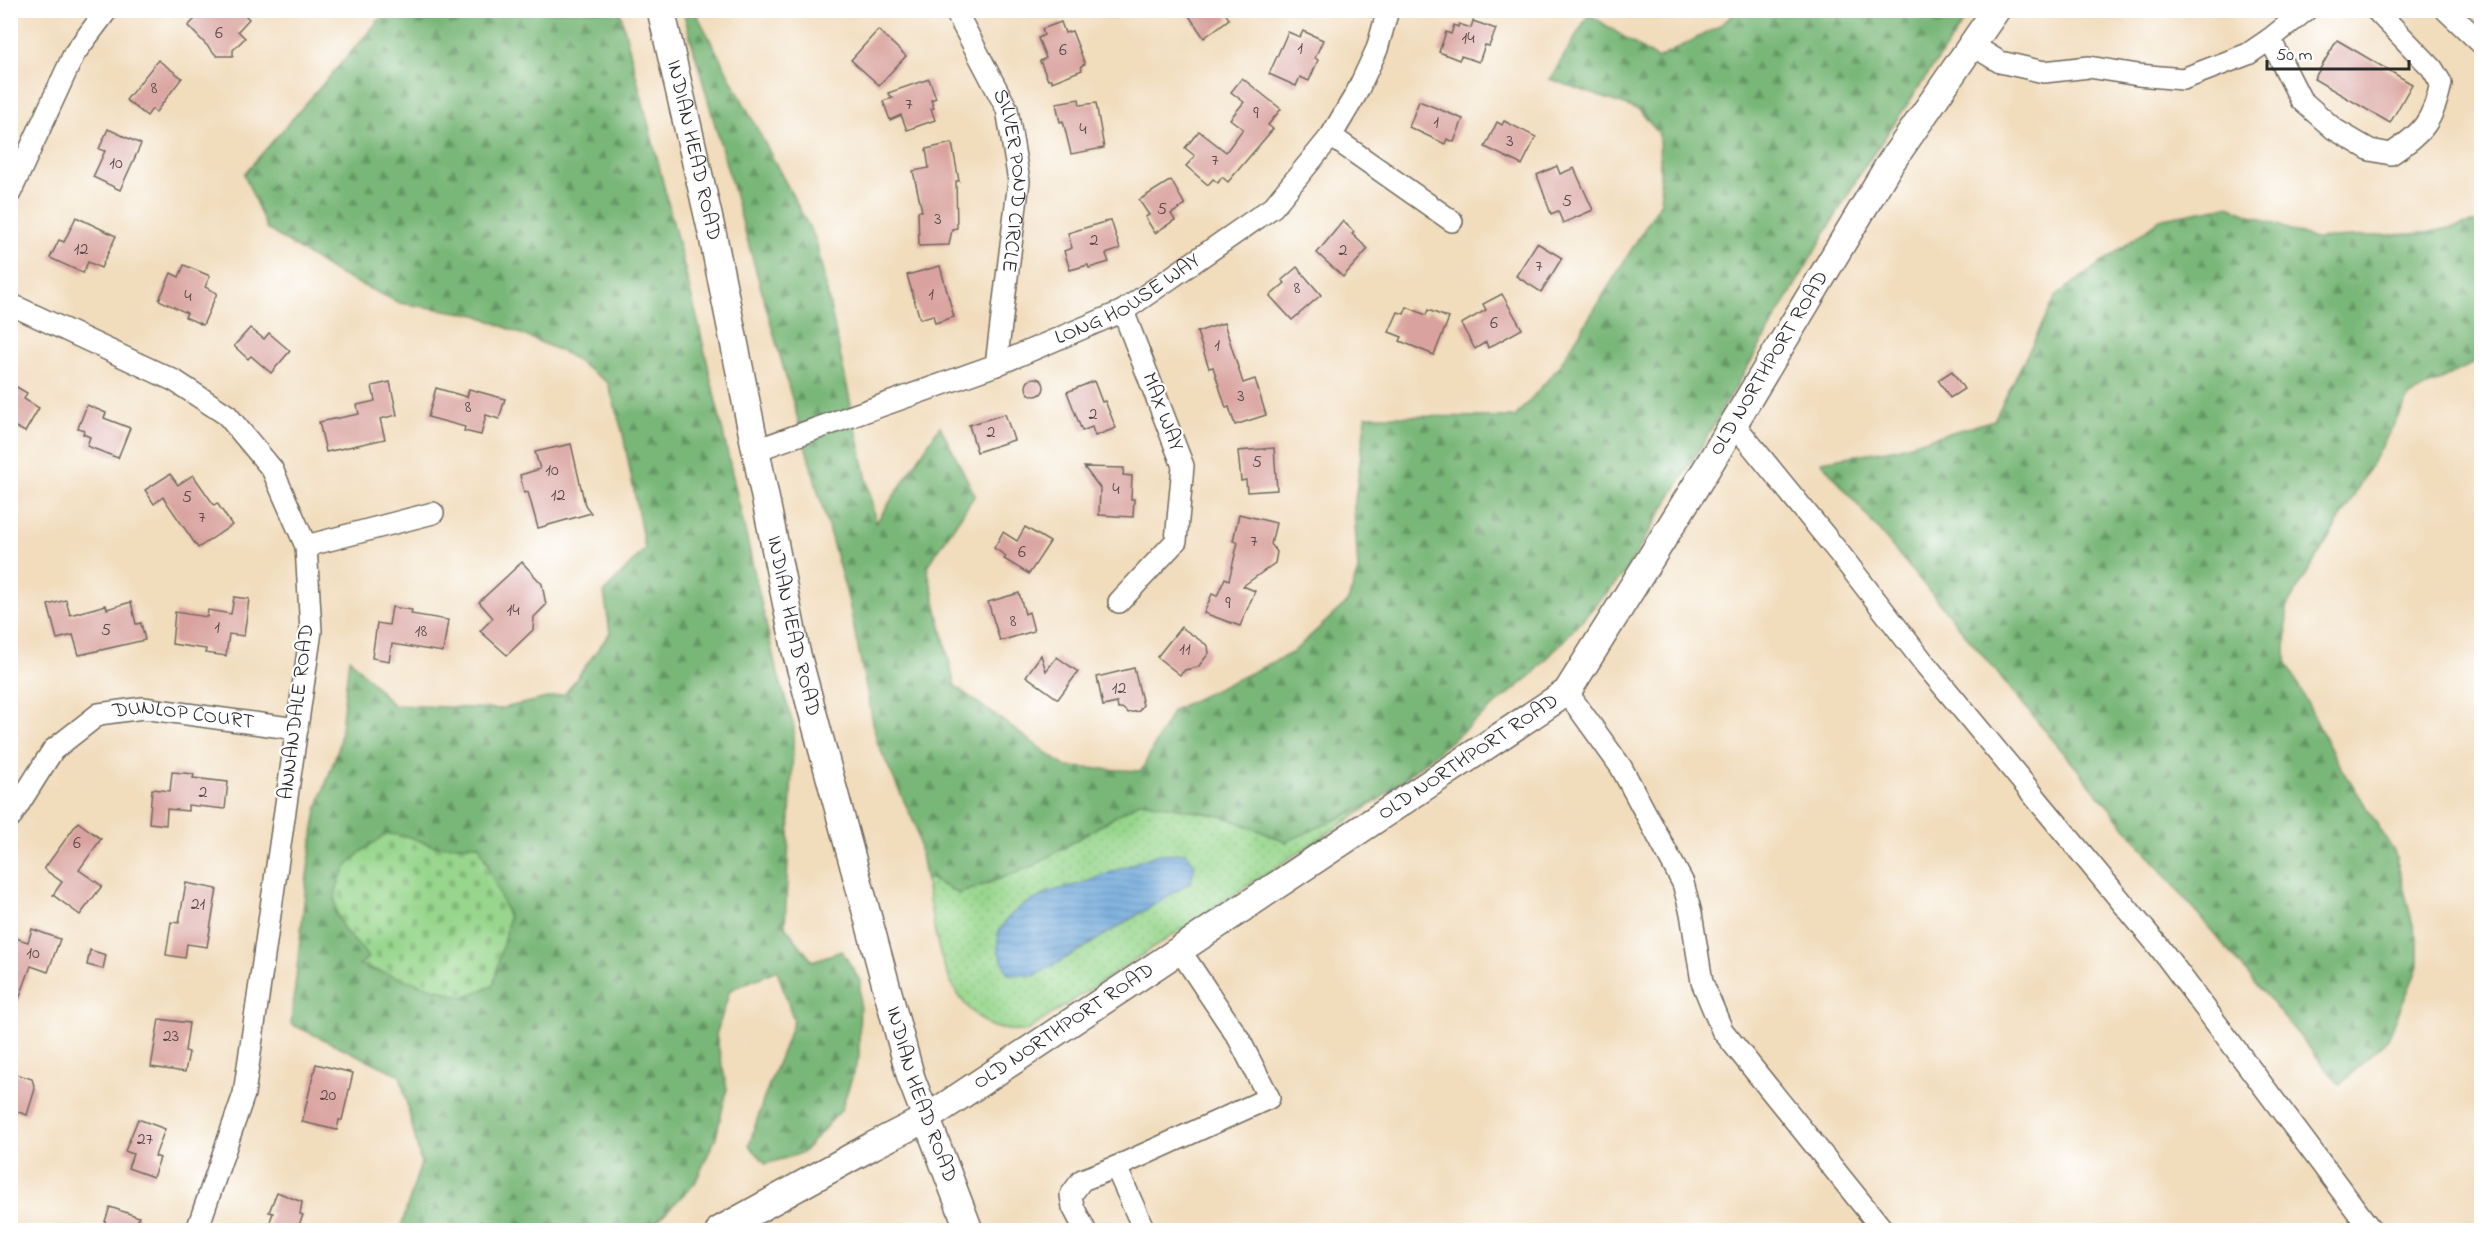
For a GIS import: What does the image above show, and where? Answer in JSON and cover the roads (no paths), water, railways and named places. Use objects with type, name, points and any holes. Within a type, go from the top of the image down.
[{"type":"main road","name":"INDIAN HEAD ROAD","points":[[661,10],[713,237],[796,651],[911,1078],[969,1230]]},
{"type":"main road","name":"OLD NORTHPORT ROAD","points":[[720,1230],[927,1118],[1567,692],[1734,424],[1889,165],[1996,10]]},
{"type":"street","points":[[10,193],[74,54],[107,10]]},
{"type":"street","name":"SILVER POND CIRCLE","points":[[955,10],[1007,109],[1019,181],[996,365]]},
{"type":"street","name":"LONG HOUSE WAY","points":[[756,450],[996,365],[1123,311],[1273,207],[1331,136],[1356,94],[1377,49],[1388,10]]},
{"type":"street","points":[[1972,45],[2000,62],[2044,72],[2089,67],[2183,79],[2248,54],[2306,10]]},
{"type":"street","points":[[2270,39],[2301,100],[2334,129],[2370,150],[2391,154],[2417,137],[2436,107],[2441,82],[2432,68],[2376,10]]},
{"type":"street","points":[[2446,10],[2481,44]]},
{"type":"street","points":[[1331,136],[1452,221]]},
{"type":"street","name":"ANNANDALE ROAD","points":[[10,304],[175,381],[227,415],[272,469],[306,546],[311,631],[244,1094],[197,1230]]},
{"type":"street","name":"MAX WAY","points":[[1119,602],[1176,542],[1183,466],[1123,311]]},
{"type":"street","points":[[1734,424],[1839,553],[1925,664],[2160,948],[2371,1230]]},
{"type":"street","points":[[306,546],[433,513]]},
{"type":"street","points":[[1567,692],[1622,767],[1683,882],[1691,913],[1702,982],[1722,1030],[1883,1230]]},
{"type":"street","name":"DUNLOP COURT","points":[[10,818],[53,750],[99,714],[143,708],[297,729]]},
{"type":"street","points":[[1085,1230],[1073,1207],[1071,1196],[1082,1180],[1269,1098],[1239,1039],[1179,949]]},
{"type":"street","points":[[1116,1167],[1144,1230]]},
{"type":"water","points":[[1186,853],[1195,864],[1191,882],[1034,976],[1008,974],[998,950],[998,933],[1008,918],[1020,907],[1050,892],[1086,882],[1158,854]]}]
